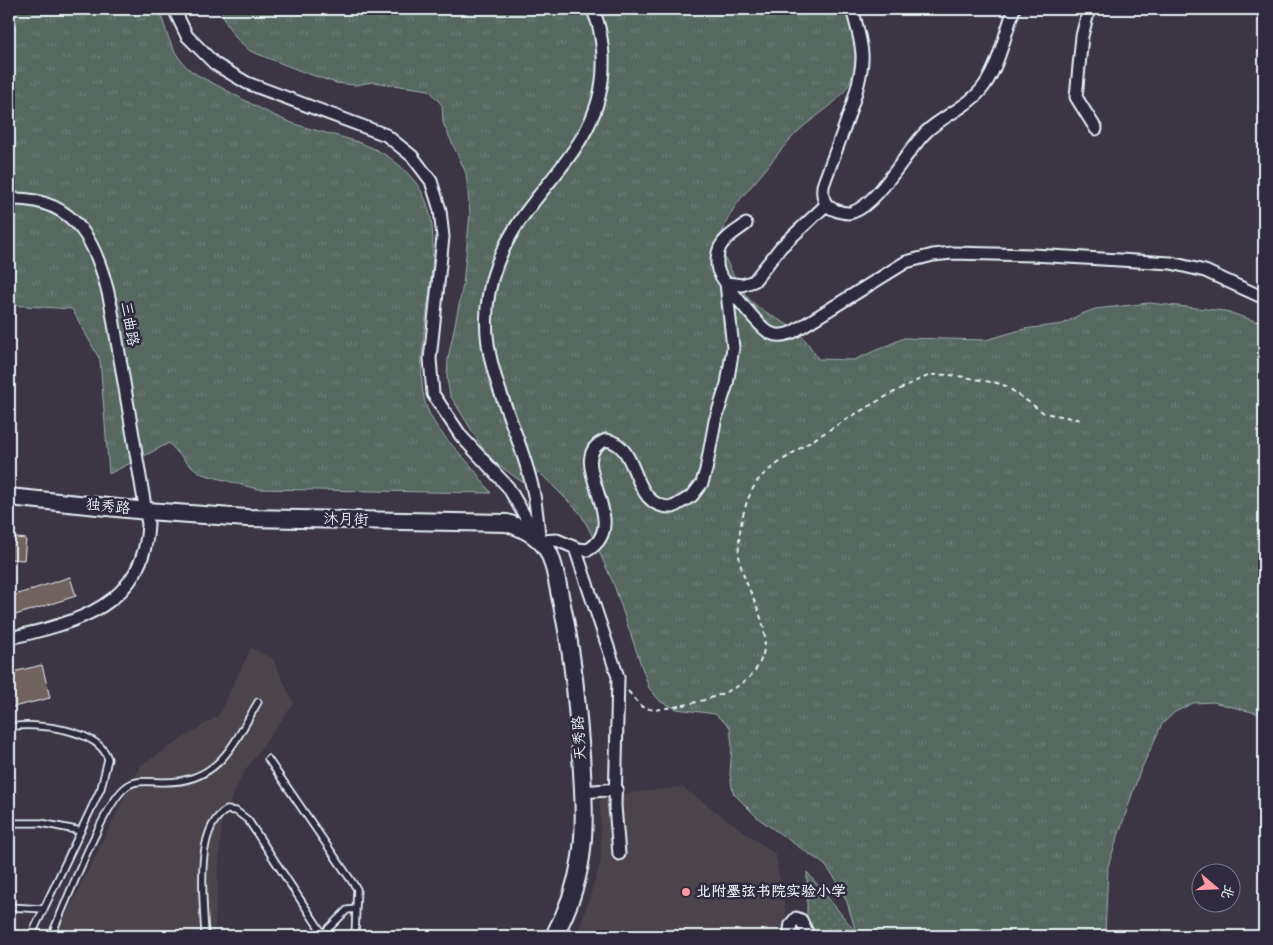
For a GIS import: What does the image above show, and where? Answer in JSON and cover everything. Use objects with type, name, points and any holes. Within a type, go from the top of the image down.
[{"type":"main road","name":"独秀路","points":[[9,497],[147,511]]},
{"type":"main road","name":"沐月街","points":[[147,511],[247,518],[507,523],[529,532],[540,541]]},
{"type":"main road","name":"天秀路","points":[[540,541],[548,552],[552,565],[569,639],[576,680],[583,792],[584,831],[581,860],[566,913],[554,936]]},
{"type":"street","points":[[174,9],[187,36],[215,64],[247,83],[386,135],[412,156],[431,181],[440,210],[443,237],[430,359],[434,394],[460,436],[508,487],[540,541]]},
{"type":"street","points":[[540,541],[532,486],[488,358],[486,332],[488,294],[498,262],[516,224],[570,158],[594,118],[603,69],[600,28],[592,9]]},
{"type":"street","points":[[852,9],[860,40],[862,62],[857,85],[823,186],[823,200],[826,205],[831,209],[845,212],[853,212],[860,208],[892,175],[912,147],[928,130],[983,88],[991,73],[1014,9]]},
{"type":"street","points":[[1089,9],[1082,36],[1076,98],[1096,129]]},
{"type":"street","name":"三曲路","points":[[9,199],[40,201],[60,208],[77,223],[94,252],[102,271],[111,306],[147,511]]},
{"type":"street","points":[[726,282],[742,285],[754,281],[781,247],[826,205]]},
{"type":"street","points":[[746,224],[727,237],[719,248],[717,266],[726,282],[762,328],[776,335],[793,332],[906,262],[933,255],[1033,255],[1171,263],[1211,274],[1264,298]]},
{"type":"street","points":[[540,541],[557,540],[575,548],[588,550],[594,547],[602,531],[604,519],[602,505],[589,460],[590,454],[598,443],[606,440],[619,443],[644,492],[656,504],[672,507],[692,496],[702,483],[715,421],[727,384],[733,348],[726,282]]},
{"type":"street","name":"独秀路","points":[[9,638],[79,619],[98,609],[116,596],[135,574],[143,557],[148,537],[147,511]]},
{"type":"street","points":[[575,548],[618,677],[617,789],[615,806],[619,854]]},
{"type":"street","points":[[583,792],[617,789]]},
{"type":"street","points":[[789,936],[791,924],[796,918],[802,920],[809,936]]},
{"type":"lane","points":[[51,936],[102,823],[123,789],[138,782],[184,781],[205,774],[229,748],[258,702]]},
{"type":"lane","points":[[9,727],[28,726],[60,730],[92,740],[104,749],[108,759],[106,776],[31,936]]},
{"type":"lane","points":[[268,759],[357,889],[355,936]]},
{"type":"lane","points":[[205,936],[203,869],[206,842],[213,824],[226,810],[236,811],[248,820],[322,935],[346,910],[356,909]]},
{"type":"lane","points":[[9,823],[41,824],[81,831]]},
{"type":"lane","points":[[9,907],[44,909]]},
{"type":"path","points":[[618,677],[637,703],[648,710],[654,710],[728,692],[754,673],[766,638],[764,626],[740,562],[738,544],[752,491],[760,478],[779,460],[905,386],[933,374],[996,383],[1006,386],[1044,413],[1082,420]]},
{"type":"shaded area","points":[[251,648],[272,658],[294,703],[244,772],[222,818],[214,936],[56,936],[140,766],[219,715]]},
{"type":"shaded area","name":"北附墨弦书院实验小学","points":[[682,787],[775,854],[790,936],[574,936],[581,924],[601,861],[600,797]]},
{"type":"green space","points":[[9,9],[160,9],[166,31],[175,52],[184,64],[197,75],[282,119],[351,140],[379,151],[404,170],[416,183],[427,205],[432,230],[433,257],[423,345],[422,373],[424,398],[431,417],[437,426],[474,469],[491,493],[257,489],[202,474],[187,463],[169,443],[109,474],[100,360],[72,309],[9,305]]},
{"type":"green space","points":[[221,9],[846,9],[855,50],[854,67],[849,84],[838,99],[803,127],[783,147],[741,198],[727,220],[723,231],[722,243],[724,255],[729,266],[750,300],[798,332],[818,359],[854,360],[904,338],[986,340],[1024,329],[1063,324],[1095,309],[1149,303],[1225,311],[1264,324],[1264,715],[1213,702],[1193,703],[1175,712],[1162,724],[1139,774],[1108,866],[1105,936],[857,936],[847,902],[837,881],[825,865],[759,819],[733,793],[730,774],[732,746],[730,727],[715,714],[677,709],[661,702],[649,688],[614,585],[580,513],[539,472],[522,482],[493,461],[482,447],[450,395],[447,378],[448,359],[463,285],[470,213],[466,173],[443,123],[442,105],[429,90],[373,82],[355,85],[336,83],[250,51],[236,38],[226,23]]},
{"type":"green space","points":[[807,872],[859,936],[807,936]]},
{"type":"building","points":[[9,537],[26,539],[24,560],[9,559]]},
{"type":"building","points":[[70,577],[76,596],[9,617],[9,597]]},
{"type":"building","points":[[42,665],[50,698],[9,708],[9,673]]},
{"type":"place","name":"北附墨弦书院实验小学","points":[[686,892]]}]
